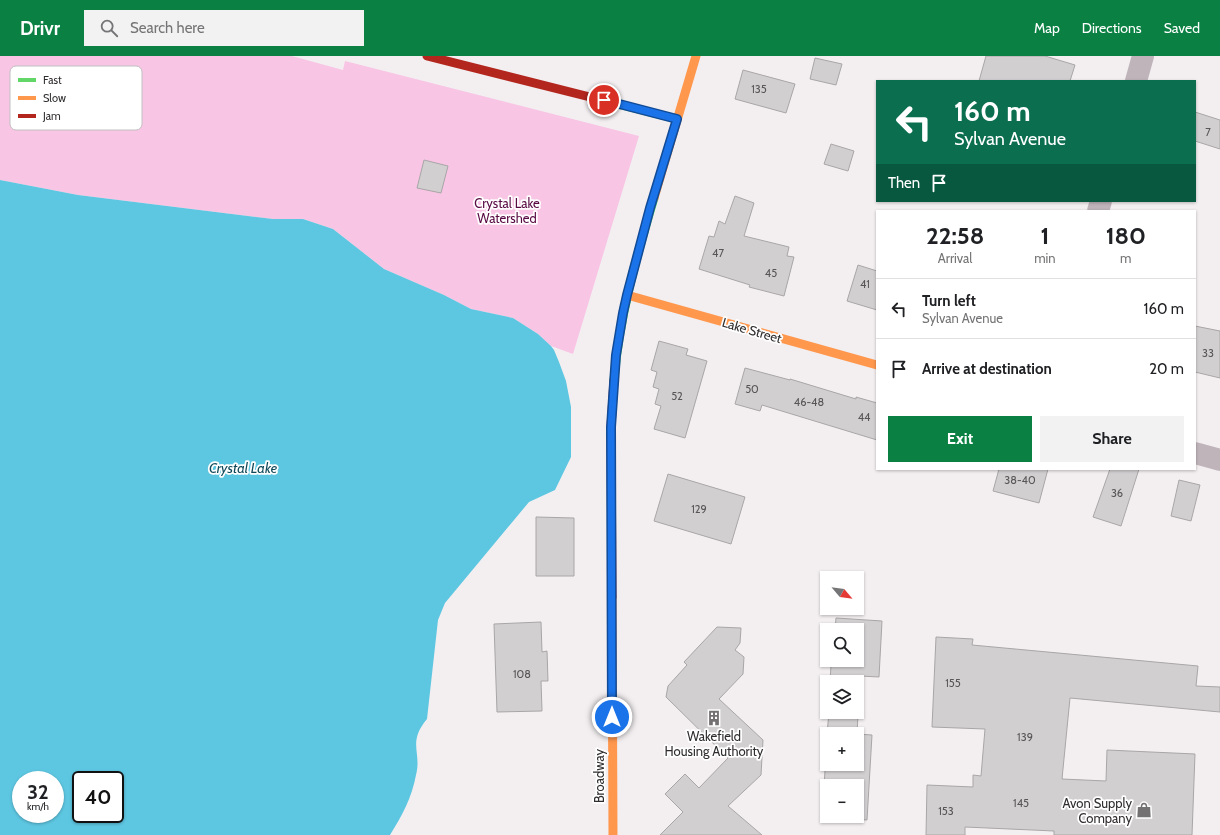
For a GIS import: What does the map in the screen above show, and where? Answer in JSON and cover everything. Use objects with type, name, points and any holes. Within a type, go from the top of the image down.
[{"type":"street","points":[[427,56],[458,60],[677,119]]},
{"type":"street","name":"Broadway","points":[[613,835],[611,427],[616,355],[627,295],[650,208],[696,56]]},
{"type":"street","points":[[1136,80],[1143,56]]},
{"type":"street","name":"Lake Street","points":[[627,295],[876,365]]},
{"type":"street","points":[[1196,453],[1220,460]]},
{"type":"green space","name":"Crystal Lake Watershed","points":[[0,56],[292,56],[343,70],[345,61],[639,136],[573,354],[551,346],[538,334],[513,318],[471,309],[444,295],[384,269],[333,229],[303,219],[273,219],[78,195],[0,180]]},
{"type":"water","name":"Crystal Lake","points":[[0,180],[78,195],[273,219],[303,219],[333,229],[384,269],[444,295],[471,309],[513,318],[538,334],[554,350],[566,381],[571,407],[571,457],[555,490],[529,502],[445,603],[438,620],[427,719],[421,727],[416,741],[417,767],[414,783],[406,806],[390,835],[0,835]]},
{"type":"building","points":[[986,56],[1045,56],[1075,65],[1070,80],[979,80]]},
{"type":"building","points":[[815,58],[842,64],[836,85],[810,79]]},
{"type":"building","points":[[743,70],[795,84],[786,113],[735,99]]},
{"type":"building","points":[[1196,112],[1220,120],[1220,149],[1196,141]]},
{"type":"building","points":[[831,144],[854,151],[848,171],[824,164]]},
{"type":"building","points":[[424,160],[448,166],[441,193],[417,188]]},
{"type":"building","points":[[735,196],[754,203],[744,236],[789,247],[787,256],[794,257],[784,296],[749,287],[750,285],[699,269],[709,236],[714,237],[719,221],[725,224]]},
{"type":"building","points":[[858,265],[876,271],[876,310],[847,301]]},
{"type":"building","points":[[1196,326],[1220,331],[1220,378],[1196,372]]},
{"type":"building","points":[[659,341],[688,349],[686,355],[707,361],[685,438],[654,429],[661,406],[655,404],[659,389],[653,387],[657,372],[651,370]]},
{"type":"building","points":[[745,368],[790,379],[856,399],[856,397],[876,403],[876,440],[762,405],[760,411],[735,404]]},
{"type":"building","points":[[999,470],[1048,470],[1039,503],[993,491]]},
{"type":"building","points":[[1110,470],[1139,470],[1121,526],[1093,517]]},
{"type":"building","points":[[668,474],[745,497],[731,544],[654,521]]},
{"type":"building","points":[[1179,480],[1200,485],[1191,521],[1171,516]]},
{"type":"building","points":[[536,517],[574,518],[574,576],[536,576]]},
{"type":"building","points":[[836,618],[882,621],[879,677],[864,675],[830,675],[831,667],[864,667],[864,623],[836,623]]},
{"type":"building","points":[[541,622],[542,652],[547,651],[548,681],[541,681],[542,711],[497,712],[494,624]]},
{"type":"building","name":"Wakefield Housing Authority","points":[[717,627],[741,628],[740,643],[735,650],[744,657],[743,674],[719,699],[763,740],[761,775],[728,806],[762,835],[660,835],[683,812],[665,794],[685,774],[699,788],[728,758],[666,697],[668,686],[687,665],[684,662]]},
{"type":"building","points":[[936,637],[973,639],[972,645],[1198,666],[1196,686],[1220,687],[1220,712],[1070,698],[1062,779],[1106,781],[1107,750],[1195,754],[1192,835],[1054,835],[1054,831],[965,827],[965,835],[926,835],[927,785],[973,787],[973,775],[981,776],[985,729],[932,727]]},
{"type":"building","points":[[828,719],[858,719],[857,727],[828,727]]},
{"type":"building","points":[[864,734],[872,735],[867,820],[864,820],[864,779],[824,779],[825,771],[864,771]]},
{"type":"traffic: fast","points":[[590,97],[677,119]]},
{"type":"traffic: fast","points":[[614,380],[616,357],[629,288],[654,198]]},
{"type":"traffic: slow","points":[[654,198],[696,56]]},
{"type":"traffic: slow","points":[[627,295],[876,365]]},
{"type":"traffic: slow","points":[[612,597],[613,835]]},
{"type":"traffic: jam","points":[[427,56],[590,97]]},
{"type":"traffic: jam","points":[[612,597],[611,427],[614,380]]},
{"type":"place","name":"Wakefield Housing Authority","points":[[714,718]]},
{"type":"place","name":"Avon Supply Company","points":[[1144,810]]},
{"type":"route","points":[[604,100],[677,119],[650,208],[627,295],[616,355],[611,427],[612,717]]}]
